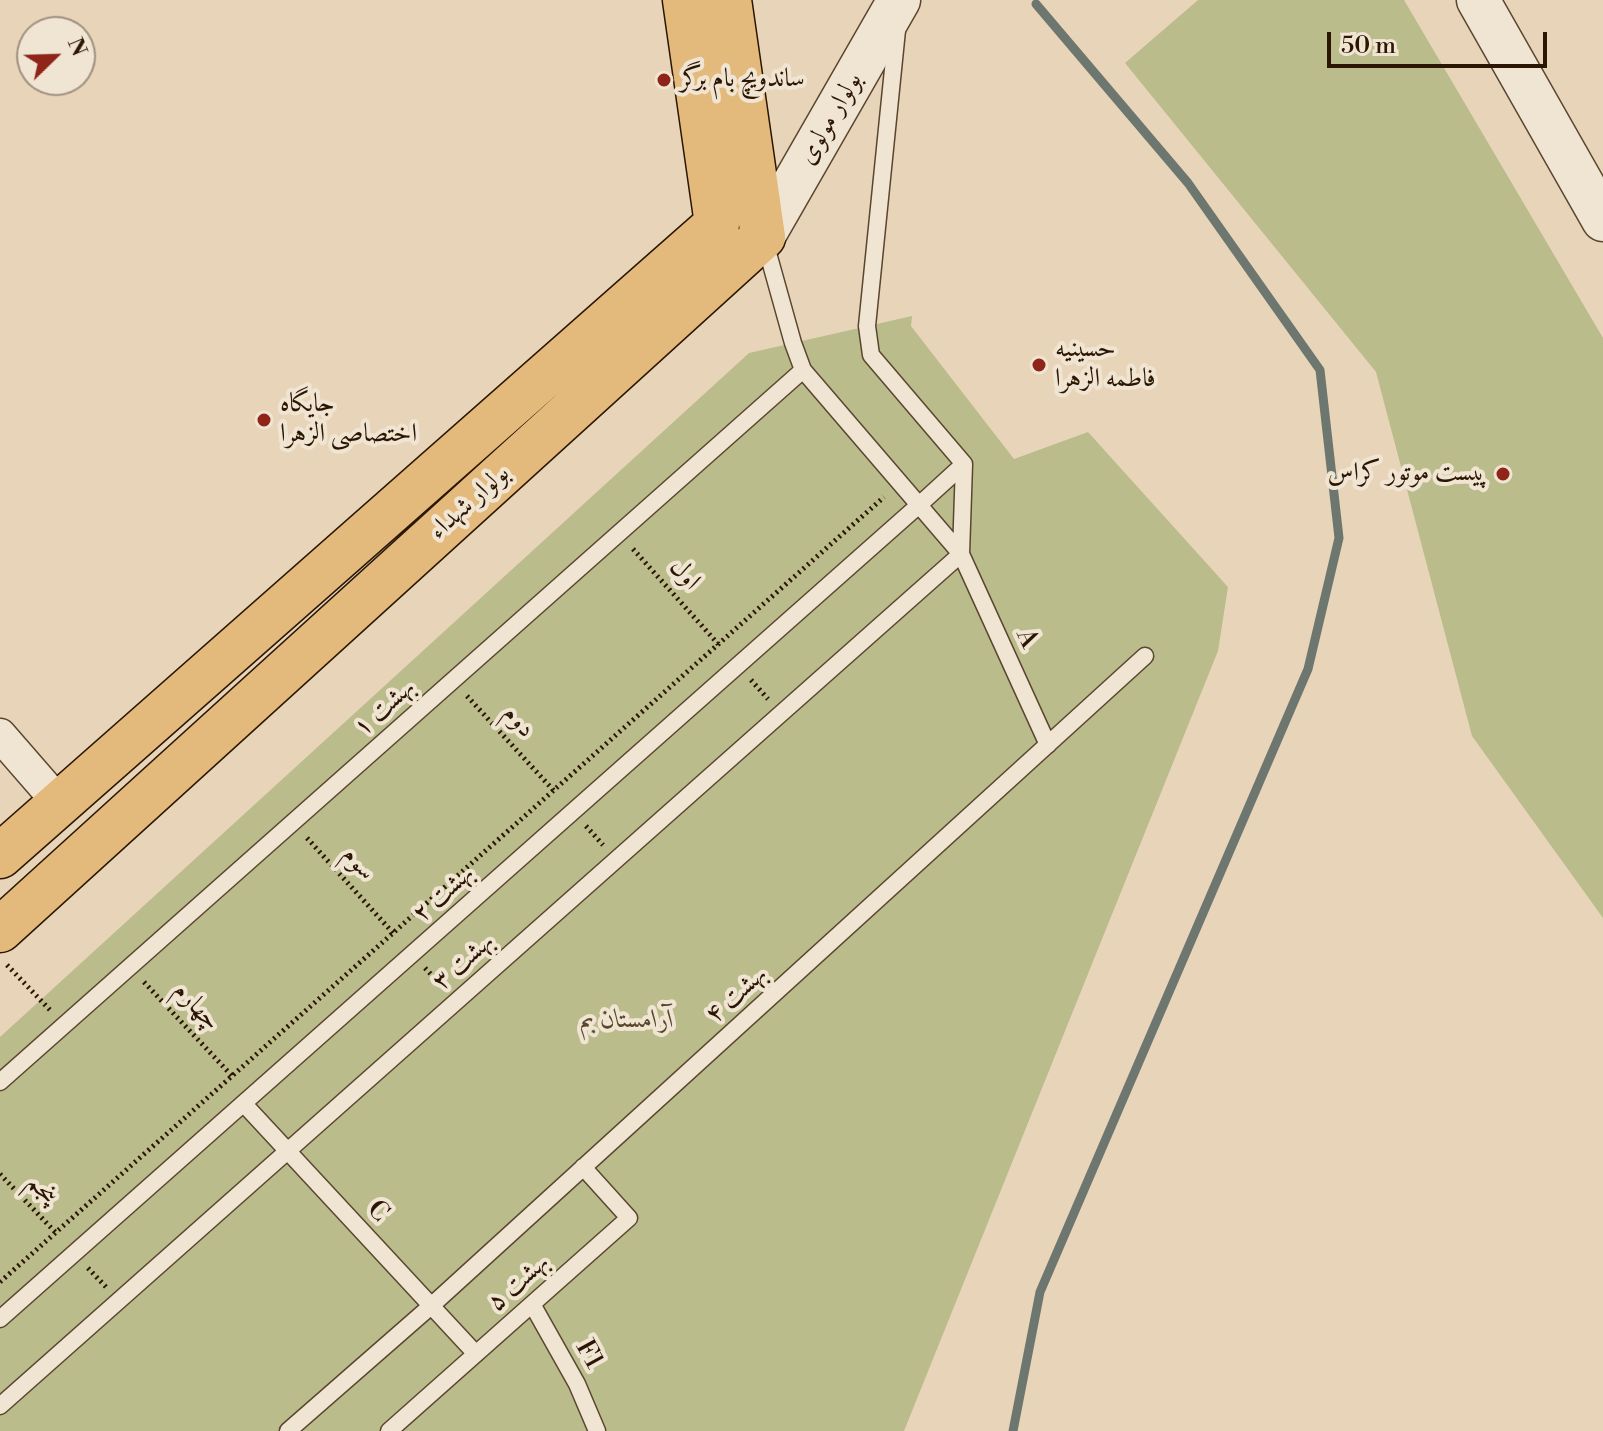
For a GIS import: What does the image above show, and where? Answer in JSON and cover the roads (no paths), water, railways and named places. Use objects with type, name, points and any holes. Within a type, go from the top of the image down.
[{"type":"main road","name":"بولوار شهداء","points":[[0,856],[717,224],[685,0]]},
{"type":"main road","points":[[729,0],[763,237]]},
{"type":"main road","name":"بولوار شهداء","points":[[0,930],[763,237]]},
{"type":"street","name":"بولوار مولوی","points":[[763,237],[899,0]]},
{"type":"street","points":[[1478,0],[1603,220]]},
{"type":"street","points":[[0,735],[60,804]]},
{"type":"lane","points":[[899,0],[867,326],[871,355],[964,464],[961,554]]},
{"type":"lane","points":[[763,237],[803,370],[961,554]]},
{"type":"lane","name":"بهشت ۱","points":[[0,1082],[803,370]]},
{"type":"lane","name":"بهشت ۲","points":[[0,1319],[964,464]]},
{"type":"lane","name":"A","points":[[961,554],[1048,745]]},
{"type":"lane","name":"بهشت ۳","points":[[0,1406],[961,554]]},
{"type":"lane","name":"بهشت ۴","points":[[288,1431],[431,1306],[1145,656]]},
{"type":"lane","name":"C","points":[[244,1104],[476,1354]]},
{"type":"lane","name":"بهشت ۵","points":[[389,1431],[629,1218],[583,1167]]},
{"type":"lane","name":"F1","points":[[532,1304],[577,1384],[597,1431]]},
{"type":"waterway","points":[[1013,1431],[1040,1292],[1308,669],[1339,538],[1320,370],[1188,183],[1036,4]]},
{"type":"place","name":"ساندویچ بام برگر","points":[[664,80]]},
{"type":"place","name":"حسینیه فاطمه الزهرا","points":[[1039,365]]},
{"type":"place","name":"جایگاه اختصاصی الزهرا","points":[[264,420]]},
{"type":"place","name":"پیست موتور کراس","points":[[1503,474]]},
{"type":"park label","name":"آرامستان بم","points":[[627,1021]]}]
